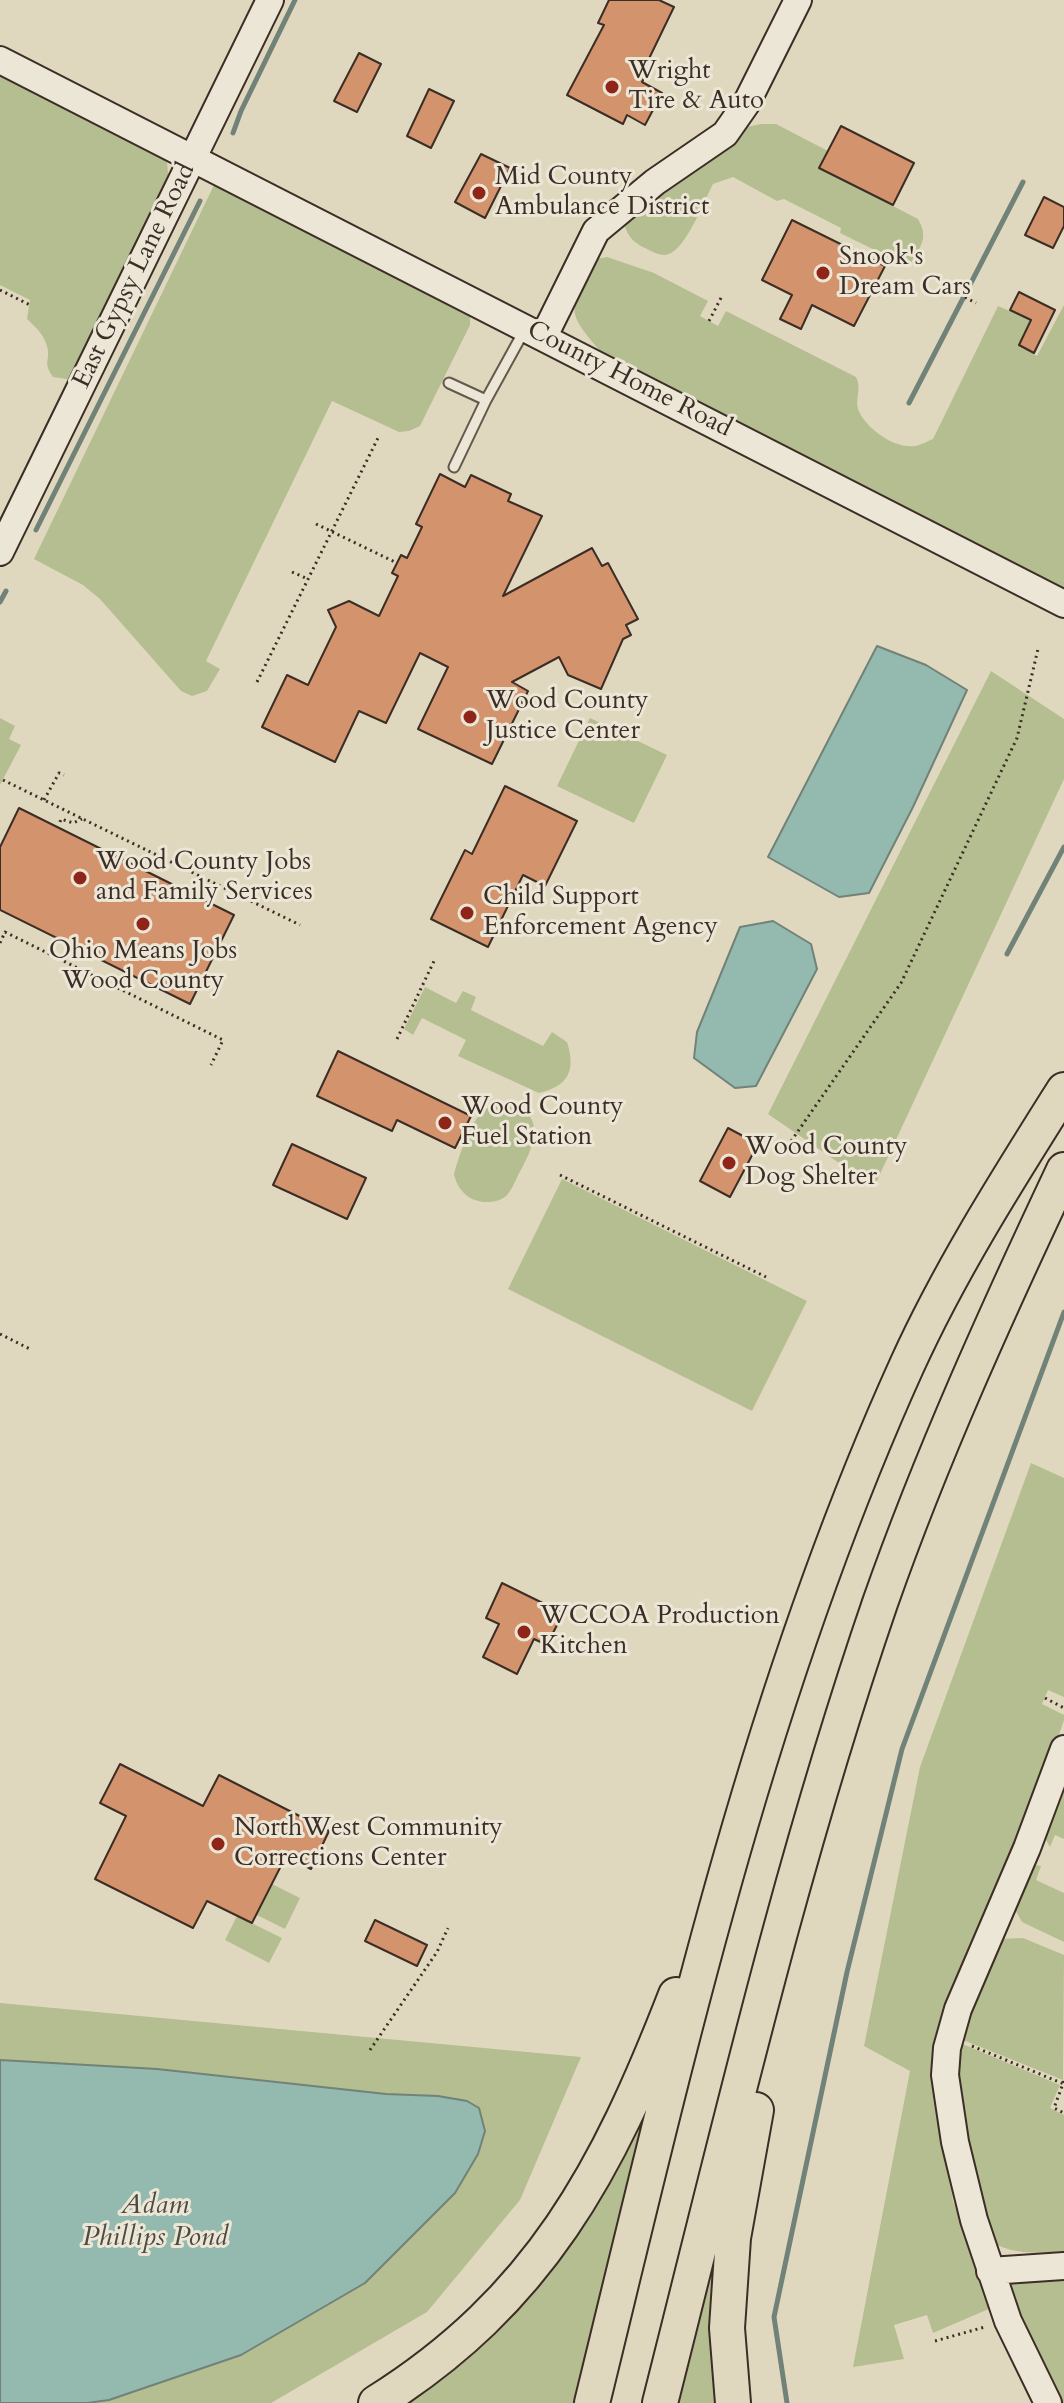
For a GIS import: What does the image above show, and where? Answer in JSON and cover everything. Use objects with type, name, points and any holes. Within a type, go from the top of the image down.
[{"type":"highway","points":[[592,2403],[734,1846],[817,1588],[909,1361],[958,1269],[1064,1090]]},
{"type":"highway","points":[[660,2403],[799,1856],[881,1602],[932,1469],[1000,1307],[1064,1170]]},
{"type":"highway","points":[[376,2403],[442,2358],[486,2318],[538,2261],[568,2220],[639,2086],[734,1846]]},
{"type":"highway","points":[[733,2403],[727,2328],[733,2238],[799,1856]]},
{"type":"street","name":"East Gypsy Lane Road","points":[[0,552],[270,0]]},
{"type":"street","points":[[535,332],[596,231],[655,182],[725,134],[746,104],[798,0]]},
{"type":"street","name":"County Home Road","points":[[0,60],[1064,604]]},
{"type":"street","points":[[1048,2403],[1008,2321],[990,2271],[974,2220],[945,2075],[950,2037],[978,1959],[1027,1848],[1064,1749]]},
{"type":"street","points":[[990,2271],[1064,2266]]},
{"type":"lane","points":[[454,467],[486,400],[535,332]]},
{"type":"lane","points":[[449,383],[486,400]]},
{"type":"path","points":[[949,289],[976,303]]},
{"type":"path","points":[[0,290],[30,305]]},
{"type":"path","points":[[709,321],[722,296]]},
{"type":"path","points":[[257,682],[378,438]]},
{"type":"path","points":[[316,524],[397,563]]},
{"type":"path","points":[[292,572],[308,579]]},
{"type":"path","points":[[777,1151],[787,1147],[901,983],[1017,738],[1038,649]]},
{"type":"path","points":[[44,800],[59,773],[64,775]]},
{"type":"path","points":[[3,780],[300,925]]},
{"type":"path","points":[[65,811],[61,820],[73,823],[82,819]]},
{"type":"path","points":[[0,943],[5,932],[223,1040],[211,1065]]},
{"type":"path","points":[[397,1039],[435,959]]},
{"type":"path","points":[[560,1175],[766,1277]]},
{"type":"path","points":[[0,1334],[32,1350]]},
{"type":"path","points":[[1045,1698],[1064,1708]]},
{"type":"path","points":[[370,2050],[437,1952],[448,1928]]},
{"type":"path","points":[[950,2037],[1064,2083],[1054,2108],[1064,2113]]},
{"type":"path","points":[[935,2341],[1008,2321]]},
{"type":"green space","points":[[0,72],[160,154],[167,162],[169,183],[72,380],[53,377],[50,372],[46,342],[27,319],[30,300],[0,285]]},
{"type":"green space","points":[[776,124],[828,151],[820,168],[918,219],[923,238],[909,267],[840,233],[841,228],[784,199],[777,201],[733,177],[713,184],[676,250],[663,255],[630,237],[623,220],[747,127]]},
{"type":"green space","points":[[214,185],[226,185],[470,311],[470,325],[420,426],[399,432],[332,401],[206,661],[220,669],[207,691],[192,696],[181,691],[100,599],[83,585],[34,559]]},
{"type":"green space","points":[[607,257],[654,273],[708,301],[700,316],[718,326],[726,311],[856,377],[857,405],[867,423],[881,436],[907,446],[933,439],[998,306],[1031,320],[1020,345],[1037,356],[1064,305],[1064,591],[604,355],[577,320],[575,302],[591,260]]},
{"type":"green space","points":[[991,671],[1064,719],[1064,779],[874,1187],[768,1114]]},
{"type":"green space","points":[[0,718],[15,726],[9,739],[21,745],[0,785]]},
{"type":"green space","points":[[590,718],[667,755],[634,823],[557,786]]},
{"type":"green space","points":[[425,987],[456,1003],[463,991],[476,997],[471,1010],[543,1046],[552,1032],[567,1042],[571,1061],[568,1075],[557,1086],[539,1093],[458,1056],[466,1040],[422,1018],[413,1035],[404,1029]]},
{"type":"green space","points":[[497,1104],[522,1110],[529,1116],[534,1133],[529,1154],[508,1194],[492,1202],[479,1201],[463,1192],[454,1175],[475,1121],[485,1109]]},
{"type":"green space","points":[[562,1179],[807,1301],[752,1411],[508,1289]]},
{"type":"green space","points":[[1031,1463],[1064,1478],[1064,1697],[1048,1690],[1042,1704],[1064,1715],[1064,1720],[937,2088],[953,2201],[991,2308],[933,2333],[927,2315],[894,2325],[904,2359],[853,2367],[910,2071],[864,2046],[920,1767]]},
{"type":"green space","points":[[1064,1776],[1064,1839],[1055,1835],[1050,1847],[1042,1833]]},
{"type":"green space","points":[[1030,1864],[1041,1866],[1036,1880],[1064,1893],[1064,1942],[1022,1922],[1012,1904]]},
{"type":"green space","points":[[272,1884],[300,1898],[285,1929],[257,1915]]},
{"type":"green space","points":[[237,1916],[282,1938],[269,1963],[225,1940]]},
{"type":"green space","points":[[1023,1938],[1064,1955],[1063,2080],[963,2040],[960,2030],[996,1939]]},
{"type":"green space","name":"Adam Phillips Pond","points":[[0,2003],[581,2057],[520,2200],[427,2312],[271,2403],[0,2403]]},
{"type":"green space","points":[[960,2043],[1060,2085],[1050,2108],[1064,2115],[1064,2251],[1023,2252],[1004,2248],[985,2238],[952,2076]]},
{"type":"green space","points":[[638,2124],[642,2125],[573,2403],[401,2403]]},
{"type":"green space","points":[[711,2260],[717,2269],[717,2403],[677,2403]]},
{"type":"green space","points":[[1064,2270],[1064,2403],[1058,2403],[1007,2289],[1011,2278]]},
{"type":"water","points":[[877,646],[926,665],[967,690],[869,893],[839,897],[768,857]]},
{"type":"water","points":[[773,921],[811,944],[817,969],[756,1086],[735,1088],[694,1058],[697,1032],[740,927]]},
{"type":"water","name":"Adam Phillips Pond","points":[[0,2060],[157,2069],[386,2094],[438,2096],[467,2101],[479,2108],[485,2131],[478,2154],[455,2193],[365,2283],[241,2355],[109,2400],[0,2403]]},
{"type":"building","points":[[609,0],[659,0],[674,7],[643,71],[647,73],[642,82],[662,93],[645,125],[627,115],[623,124],[567,95],[604,25],[598,23]]},
{"type":"building","points":[[359,53],[381,64],[357,112],[334,101]]},
{"type":"building","points":[[429,89],[454,101],[431,148],[407,136]]},
{"type":"building","points":[[841,126],[914,163],[893,205],[819,168]]},
{"type":"building","name":"Mid County Ambulance District","points":[[481,154],[510,168],[485,218],[455,202]]},
{"type":"building","points":[[1044,197],[1064,207],[1064,226],[1053,248],[1025,235]]},
{"type":"building","name":"Snook's Dream Cars","points":[[792,220],[885,266],[854,326],[812,305],[801,329],[780,319],[792,295],[762,280]]},
{"type":"building","points":[[1019,292],[1055,310],[1034,353],[1019,345],[1031,320],[1010,310]]},
{"type":"building","name":"Wood County Justice Center","points":[[440,474],[465,487],[471,475],[511,494],[508,501],[542,516],[503,596],[592,548],[602,566],[608,563],[638,619],[626,625],[631,635],[623,639],[601,689],[568,675],[559,657],[512,682],[528,691],[492,764],[418,729],[448,667],[420,653],[386,723],[359,711],[335,762],[262,727],[287,675],[308,685],[336,627],[328,610],[349,601],[379,616],[398,576],[392,573],[401,555],[407,558],[422,527],[416,524]]},
{"type":"building","points":[[505,786],[577,821],[545,886],[523,875],[488,947],[431,919],[465,850],[472,854]]},
{"type":"building","name":"Wood County Jobs and Family Services","points":[[19,808],[234,915],[190,1004],[0,910],[0,847]]},
{"type":"building","points":[[338,1051],[471,1116],[455,1148],[397,1120],[392,1131],[317,1096]]},
{"type":"building","name":"Wood County Dog Shelter","points":[[728,1128],[758,1144],[730,1197],[700,1181]]},
{"type":"building","points":[[292,1144],[366,1178],[347,1219],[273,1185]]},
{"type":"building","name":"WCCOA Production Kitchen","points":[[502,1583],[563,1613],[547,1645],[534,1639],[517,1674],[483,1657],[499,1624],[486,1618]]},
{"type":"building","name":"NorthWest Community Corrections Center","points":[[120,1764],[203,1806],[219,1775],[329,1831],[311,1869],[286,1856],[252,1923],[207,1901],[193,1928],[95,1879],[126,1816],[100,1803]]},
{"type":"building","points":[[375,1920],[427,1945],[417,1966],[365,1941]]},
{"type":"waterway","points":[[233,133],[295,0]]},
{"type":"waterway","points":[[909,403],[1023,182]]},
{"type":"waterway","points":[[36,530],[200,201]]},
{"type":"waterway","points":[[0,602],[6,591]]},
{"type":"waterway","points":[[1007,954],[1064,847]]},
{"type":"waterway","points":[[787,2403],[774,2317],[847,1972],[902,1749],[1064,1312]]},
{"type":"place","name":"Wright Tire & Auto","points":[[612,87]]},
{"type":"place","name":"Mid County Ambulance District","points":[[479,193]]},
{"type":"place","name":"Snook's Dream Cars","points":[[823,273]]},
{"type":"place","name":"Wood County Justice Center","points":[[470,717]]},
{"type":"place","name":"Wood County Jobs and Family Services","points":[[80,878]]},
{"type":"place","name":"Child Support Enforcement Agency","points":[[467,913]]},
{"type":"place","name":"Ohio Means Jobs Wood County","points":[[143,924]]},
{"type":"place","name":"Wood County Fuel Station","points":[[445,1123]]},
{"type":"place","name":"Wood County Dog Shelter","points":[[729,1163]]},
{"type":"place","name":"WCCOA Production Kitchen","points":[[524,1632]]},
{"type":"place","name":"NorthWest Community Corrections Center","points":[[218,1844]]}]
